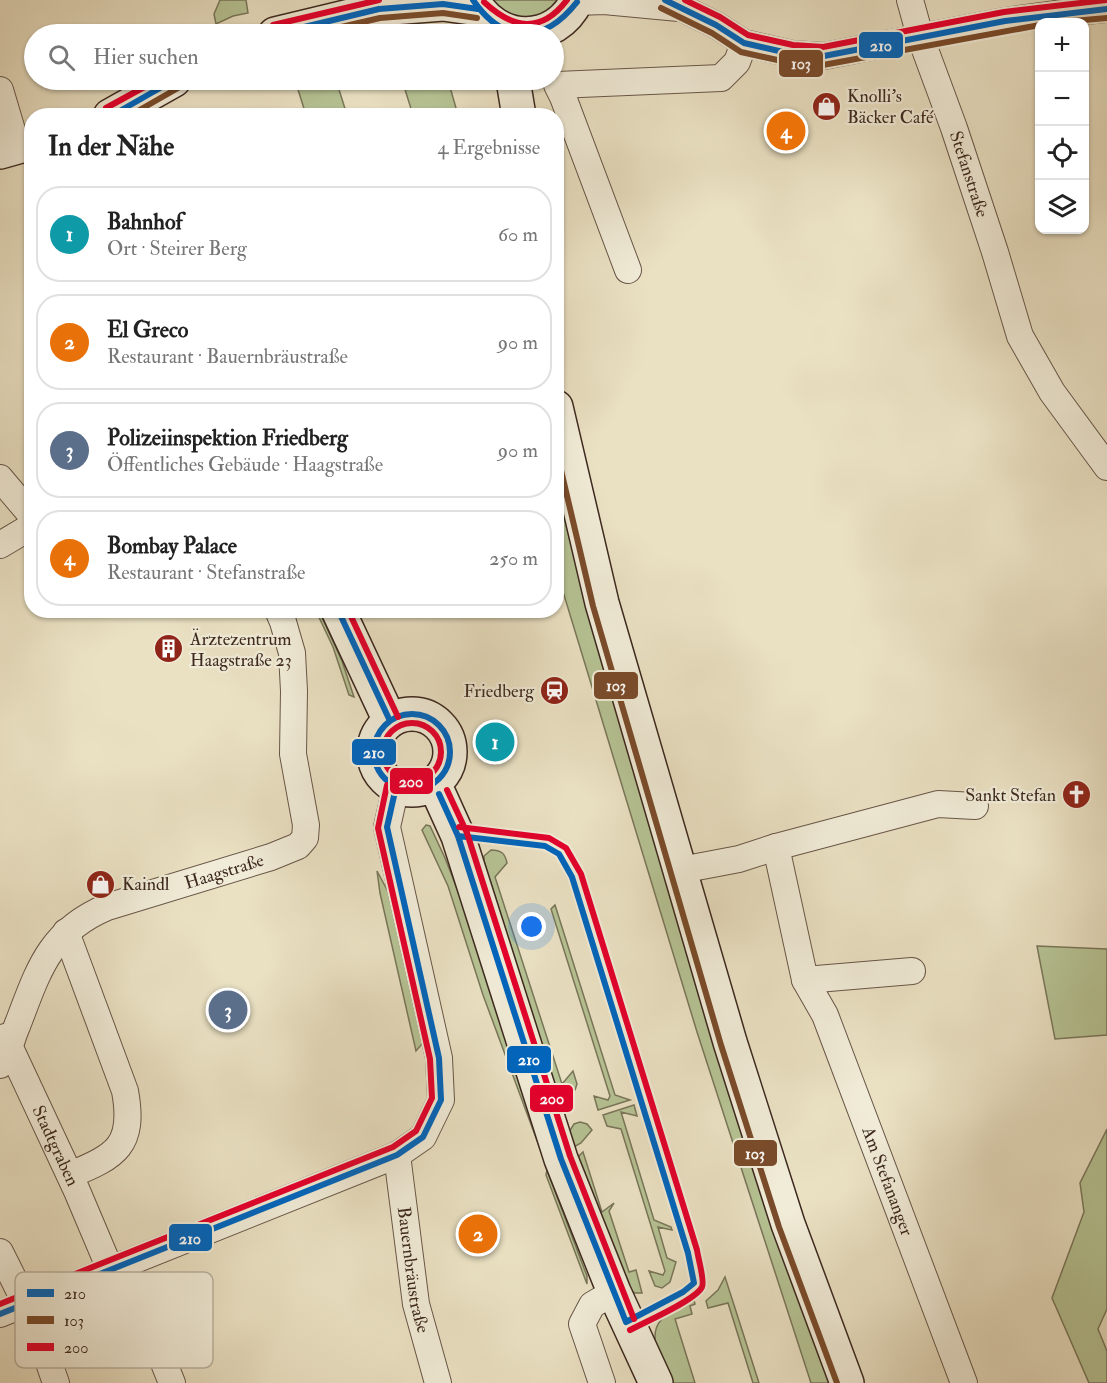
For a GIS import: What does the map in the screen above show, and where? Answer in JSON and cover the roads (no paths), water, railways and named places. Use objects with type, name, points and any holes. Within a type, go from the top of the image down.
[{"type":"street","points":[[557,24],[565,18],[577,1],[604,0],[672,4],[716,25],[744,43],[792,54],[824,56],[920,36],[1055,14],[1107,9]]},
{"type":"street","name":"Stefanstraße","points":[[910,0],[920,36],[995,252],[1020,336],[1052,392],[1107,467]]},
{"type":"street","points":[[318,24],[398,5],[443,4],[475,5],[493,24]]},
{"type":"street","points":[[564,85],[721,78],[737,62],[744,43]]},
{"type":"street","points":[[0,90],[16,148]]},
{"type":"street","points":[[124,108],[156,90]]},
{"type":"street","points":[[515,90],[518,108]]},
{"type":"street","points":[[526,108],[529,90]]},
{"type":"street","points":[[560,90],[628,270]]},
{"type":"street","points":[[564,441],[602,603],[730,1042],[788,1224],[847,1383]]},
{"type":"street","points":[[0,478],[24,506]]},
{"type":"street","points":[[0,545],[24,530]]},
{"type":"street","name":"Haagstraße","points":[[5,1057],[40,967],[50,950],[66,932],[91,914],[107,907],[271,857],[298,846],[305,838],[306,825],[293,754],[292,653],[281,618]]},
{"type":"street","points":[[342,618],[390,721]]},
{"type":"street","points":[[416,714],[433,721],[442,729],[448,741],[449,759],[445,771],[434,783],[412,790],[396,787],[382,777],[374,756],[376,739],[382,728],[390,721],[403,715],[416,714]]},
{"type":"street","points":[[434,783],[458,836],[561,1159],[614,1292],[656,1383]]},
{"type":"street","points":[[102,1272],[397,1155],[423,1137],[441,1100],[439,1058],[387,826],[396,787]]},
{"type":"street","points":[[681,870],[739,859],[938,804],[975,806]]},
{"type":"street","name":"Am Stefananger","points":[[776,847],[805,980],[825,1015],[964,1383]]},
{"type":"street","points":[[66,932],[125,1091],[129,1112],[124,1137],[112,1154],[101,1162],[70,1175]]},
{"type":"street","points":[[805,980],[912,971]]},
{"type":"street","name":"Stadtgraben","points":[[0,1024],[5,1057],[120,1272]]},
{"type":"street","name":"Bauernbräustraße","points":[[397,1155],[416,1304],[438,1383]]},
{"type":"street","points":[[0,1252],[15,1280]]},
{"type":"street","points":[[602,1383],[582,1324],[592,1305],[614,1292]]},
{"type":"street","points":[[0,1314],[15,1308]]},
{"type":"street","points":[[51,1368],[56,1383]]},
{"type":"street","name":"Stadtgraben","points":[[165,1368],[172,1383]]},
{"type":"place","name":"Knolli's Bäcker Café","points":[[826,106]]},
{"type":"place","name":"Bombay Palace","points":[[786,131]]},
{"type":"place","name":"Ärztezentrum Haagstraße 23","points":[[169,649]]},
{"type":"place","name":"Friedberg","points":[[555,691]]},
{"type":"place","name":"Bahnhof","points":[[495,742]]},
{"type":"place","name":"Sankt Stefan","points":[[1077,795]]},
{"type":"place","name":"Kaindl","points":[[101,884]]},
{"type":"place","name":"Polizeiinspektion Friedberg","points":[[228,1010]]},
{"type":"place","name":"El Greco","points":[[478,1234]]}]
